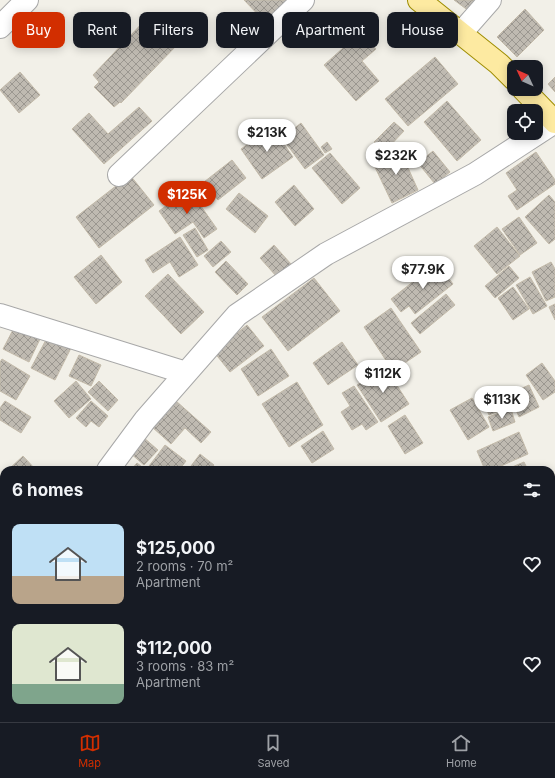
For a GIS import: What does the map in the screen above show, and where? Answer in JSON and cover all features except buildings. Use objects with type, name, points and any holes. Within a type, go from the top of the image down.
[{"type":"main road","points":[[419,0],[507,72]]},
{"type":"main road","points":[[530,96],[555,122]]},
{"type":"street","points":[[0,27],[27,0]]},
{"type":"street","points":[[119,175],[303,0]]},
{"type":"street","points":[[461,33],[490,0]]},
{"type":"street","points":[[111,466],[145,420],[237,315],[326,254],[475,174],[555,122]]},
{"type":"street","points":[[0,316],[186,373]]}]
